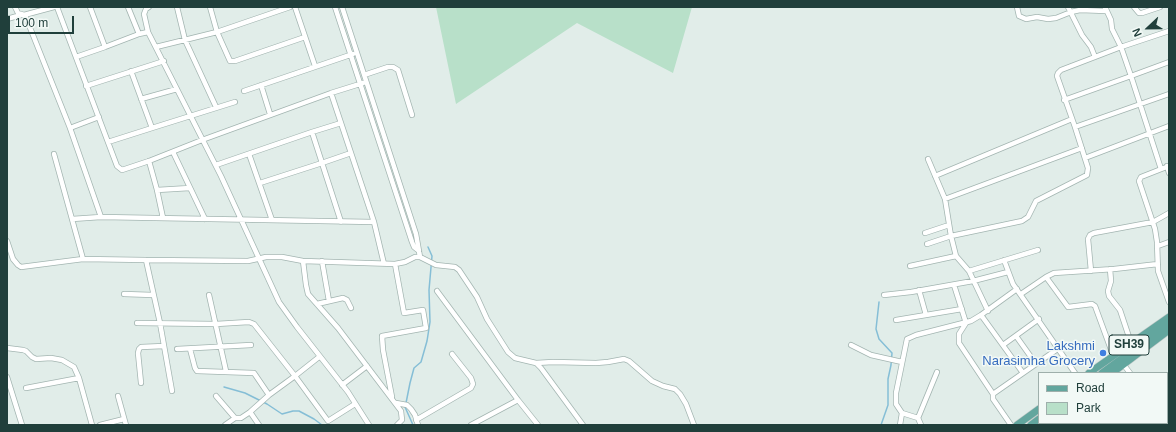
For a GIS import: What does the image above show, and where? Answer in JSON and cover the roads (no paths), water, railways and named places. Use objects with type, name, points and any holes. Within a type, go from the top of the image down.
[{"type":"main road","name":"SH39","points":[[1092,372],[1113,355],[1169,317]]},
{"type":"main road","points":[[1103,372],[1169,324]]},
{"type":"main road","name":"SH39","points":[[1113,372],[1169,330]]},
{"type":"main road","points":[[1017,425],[1038,410]]},
{"type":"street","points":[[15,7],[18,12],[23,15],[70,128],[101,217]]},
{"type":"street","points":[[7,19],[55,7],[76,56],[117,166],[122,170],[173,152],[270,114],[367,82]]},
{"type":"street","points":[[90,7],[106,47]]},
{"type":"street","points":[[128,7],[139,34]]},
{"type":"street","points":[[149,7],[144,14],[148,32],[164,61],[190,117],[216,165],[284,309],[342,384],[369,425]]},
{"type":"street","points":[[177,7],[185,40],[216,107]]},
{"type":"street","points":[[210,7],[217,32],[230,61],[235,61],[305,37]]},
{"type":"street","points":[[156,46],[217,32],[290,7]]},
{"type":"street","points":[[295,7],[315,66]]},
{"type":"street","points":[[335,7],[413,245],[419,251]]},
{"type":"street","points":[[342,7],[416,234],[420,257]]},
{"type":"street","points":[[1017,7],[1019,16],[1026,19],[1037,17],[1048,19],[1056,18],[1080,10],[1105,9],[1111,20],[1112,29],[1121,47],[1161,169]]},
{"type":"street","points":[[1068,7],[1095,57]]},
{"type":"street","points":[[1134,7],[1139,13],[1142,13],[1160,7]]},
{"type":"street","points":[[927,244],[950,236],[1022,221],[1026,219],[1036,201],[1087,175],[1088,168],[1058,81],[1058,72],[1121,47],[1169,31]]},
{"type":"street","points":[[76,56],[148,32]]},
{"type":"street","points":[[244,91],[357,52]]},
{"type":"street","points":[[86,86],[164,61]]},
{"type":"street","points":[[1064,100],[1169,62]]},
{"type":"street","points":[[364,74],[388,67],[393,67],[398,70],[412,115]]},
{"type":"street","points":[[131,71],[152,128]]},
{"type":"street","points":[[261,85],[270,114]]},
{"type":"street","points":[[141,99],[177,89]]},
{"type":"street","points":[[331,93],[374,222],[384,264]]},
{"type":"street","points":[[1075,127],[1169,94]]},
{"type":"street","points":[[108,142],[235,102]]},
{"type":"street","points":[[70,128],[99,117]]},
{"type":"street","points":[[935,176],[1072,119]]},
{"type":"street","points":[[216,165],[341,123]]},
{"type":"street","points":[[1085,158],[1169,126]]},
{"type":"street","points":[[312,132],[341,222]]},
{"type":"street","points":[[945,199],[1082,148]]},
{"type":"street","points":[[173,152],[205,218]]},
{"type":"street","points":[[260,183],[350,153]]},
{"type":"street","points":[[54,154],[83,259]]},
{"type":"street","points":[[249,154],[272,220]]},
{"type":"street","points":[[928,159],[945,199],[950,236],[956,256],[969,271],[988,311]]},
{"type":"street","points":[[149,161],[163,218]]},
{"type":"street","points":[[1169,173],[1168,166],[1142,177],[1139,181],[1153,222],[1158,246],[1159,275],[1169,302]]},
{"type":"street","points":[[157,190],[190,188]]},
{"type":"street","points":[[1091,271],[1088,239],[1090,235],[1153,222],[1169,213]]},
{"type":"street","points":[[72,219],[101,217],[205,218],[374,222]]},
{"type":"street","points":[[925,233],[949,225]]},
{"type":"street","points":[[7,241],[13,259],[18,265],[21,266],[83,259],[248,261],[282,257],[303,260],[395,264],[405,262],[415,257],[420,257],[436,264],[455,267],[460,272],[477,297],[487,319],[508,352],[515,358],[536,363],[602,363],[624,359],[630,361],[652,381],[675,390],[680,394],[686,404],[694,425]]},
{"type":"street","points":[[1158,246],[1169,242]]},
{"type":"street","points":[[969,271],[1038,250]]},
{"type":"street","points":[[910,266],[956,256]]},
{"type":"street","points":[[146,260],[160,323],[172,391]]},
{"type":"street","points":[[303,260],[307,291],[310,297],[338,328],[401,410],[401,422],[397,425]]},
{"type":"street","points":[[1004,260],[1010,279],[1074,372]]},
{"type":"street","points":[[322,261],[329,301]]},
{"type":"street","points":[[392,398],[383,350],[382,336],[426,328],[423,310],[404,313],[395,264]]},
{"type":"street","points":[[1021,294],[1046,277],[1063,271],[1091,271],[1158,264]]},
{"type":"street","points":[[1110,269],[1111,281],[1108,291],[1109,296],[1120,310],[1131,343]]},
{"type":"street","points":[[884,295],[973,281],[1008,272]]},
{"type":"street","points":[[1046,277],[1068,307],[1092,304],[1095,306],[1113,355]]},
{"type":"street","points":[[954,284],[966,323],[959,334],[959,343],[993,394],[993,399],[1011,425]]},
{"type":"street","points":[[918,418],[902,413],[898,409],[896,401],[906,342],[909,337],[966,323],[988,311],[1017,289]]},
{"type":"street","points":[[919,290],[926,315]]},
{"type":"street","points":[[437,291],[538,425]]},
{"type":"street","points":[[124,294],[153,295]]},
{"type":"street","points":[[209,295],[226,371]]},
{"type":"street","points":[[317,304],[341,298],[345,299],[351,308]]},
{"type":"street","points":[[896,320],[962,309]]},
{"type":"street","points":[[982,315],[1023,373]]},
{"type":"street","points":[[1003,345],[1039,319]]},
{"type":"street","points":[[137,323],[216,324],[249,322],[254,324],[328,421],[355,404]]},
{"type":"street","points":[[1016,336],[1036,364]]},
{"type":"street","points":[[177,349],[221,348],[251,345]]},
{"type":"street","points":[[851,345],[871,355],[902,362]]},
{"type":"street","points":[[141,383],[139,349],[141,347],[164,346]]},
{"type":"street","points":[[7,348],[26,351],[36,359],[51,358],[62,360],[74,367],[79,378],[92,425]]},
{"type":"street","points":[[993,394],[1059,348]]},
{"type":"street","points":[[190,349],[197,371],[254,373],[269,395]]},
{"type":"street","points":[[416,420],[471,388],[471,378],[452,354]]},
{"type":"street","points":[[225,425],[235,418],[241,418],[250,412],[269,395],[319,356]]},
{"type":"street","points":[[536,363],[542,368],[583,425]]},
{"type":"street","points":[[1123,364],[1129,372]]},
{"type":"street","points":[[342,384],[367,366]]},
{"type":"street","points":[[921,425],[918,418],[936,372]]},
{"type":"street","points":[[7,377],[22,425]]},
{"type":"street","points":[[26,388],[79,378]]},
{"type":"street","points":[[118,396],[126,425]]},
{"type":"street","points":[[216,396],[235,418]]},
{"type":"street","points":[[471,425],[477,424],[518,400]]},
{"type":"street","points":[[396,403],[409,407],[413,411],[418,425]]},
{"type":"street","points":[[250,412],[259,425]]},
{"type":"street","points":[[900,425],[902,413]]},
{"type":"street","points":[[100,425],[124,419]]},
{"type":"waterway","points":[[406,403],[414,368],[421,362],[427,341],[430,322],[429,290],[432,256],[428,247]]},
{"type":"waterway","points":[[879,302],[876,329],[879,339],[892,353],[888,379],[888,405],[881,425]]},
{"type":"waterway","points":[[224,387],[245,393],[267,404],[282,414],[299,411],[322,425]]},
{"type":"waterway","points":[[405,407],[413,425]]},
{"type":"place","name":"Lakshmi Narasimha Grocery","points":[[1103,353]]}]
